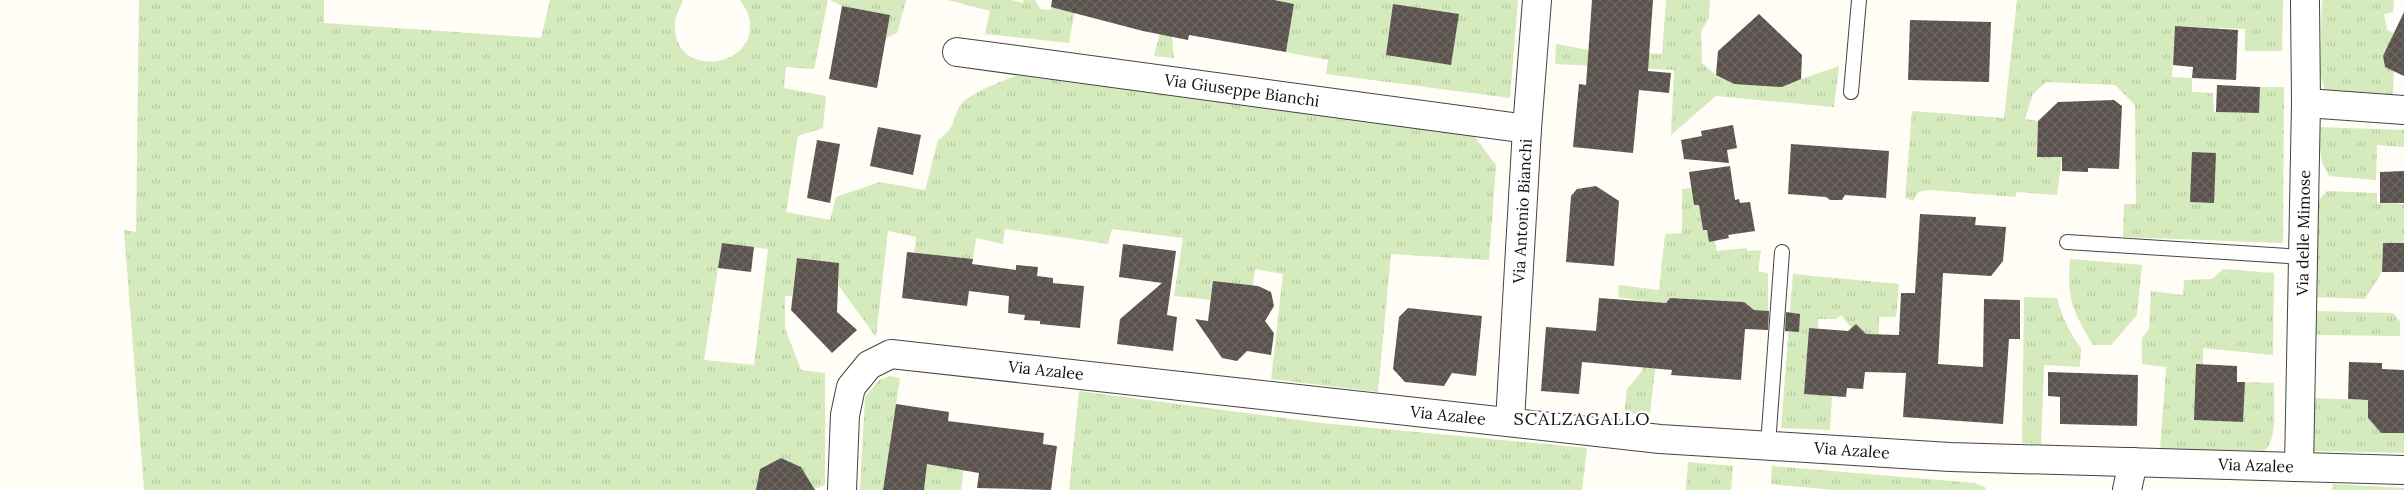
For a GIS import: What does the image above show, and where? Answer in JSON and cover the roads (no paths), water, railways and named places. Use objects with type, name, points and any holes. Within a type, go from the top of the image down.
[{"type":"street","name":"Via Antonio Bianchi","points":[[1510,422],[1527,129],[1537,0]]},
{"type":"street","name":"Via delle Mimose","points":[[2299,467],[2306,103],[2305,0]]},
{"type":"street","name":"Via Giuseppe Bianchi","points":[[957,52],[1527,129]]},
{"type":"street","points":[[2306,103],[2404,110]]},
{"type":"street","name":"Via Azalee","points":[[842,490],[845,415],[851,387],[869,365],[891,354],[1660,438],[1950,457],[2404,470]]},
{"type":"street","points":[[2127,490],[2133,462]]},
{"type":"lane","points":[[1851,92],[1860,0]]},
{"type":"lane","points":[[2067,242],[2303,257]]},
{"type":"lane","points":[[1768,445],[1782,252]]},
{"type":"district","name":"SCALZAGALLO","points":[[1582,418]]}]
